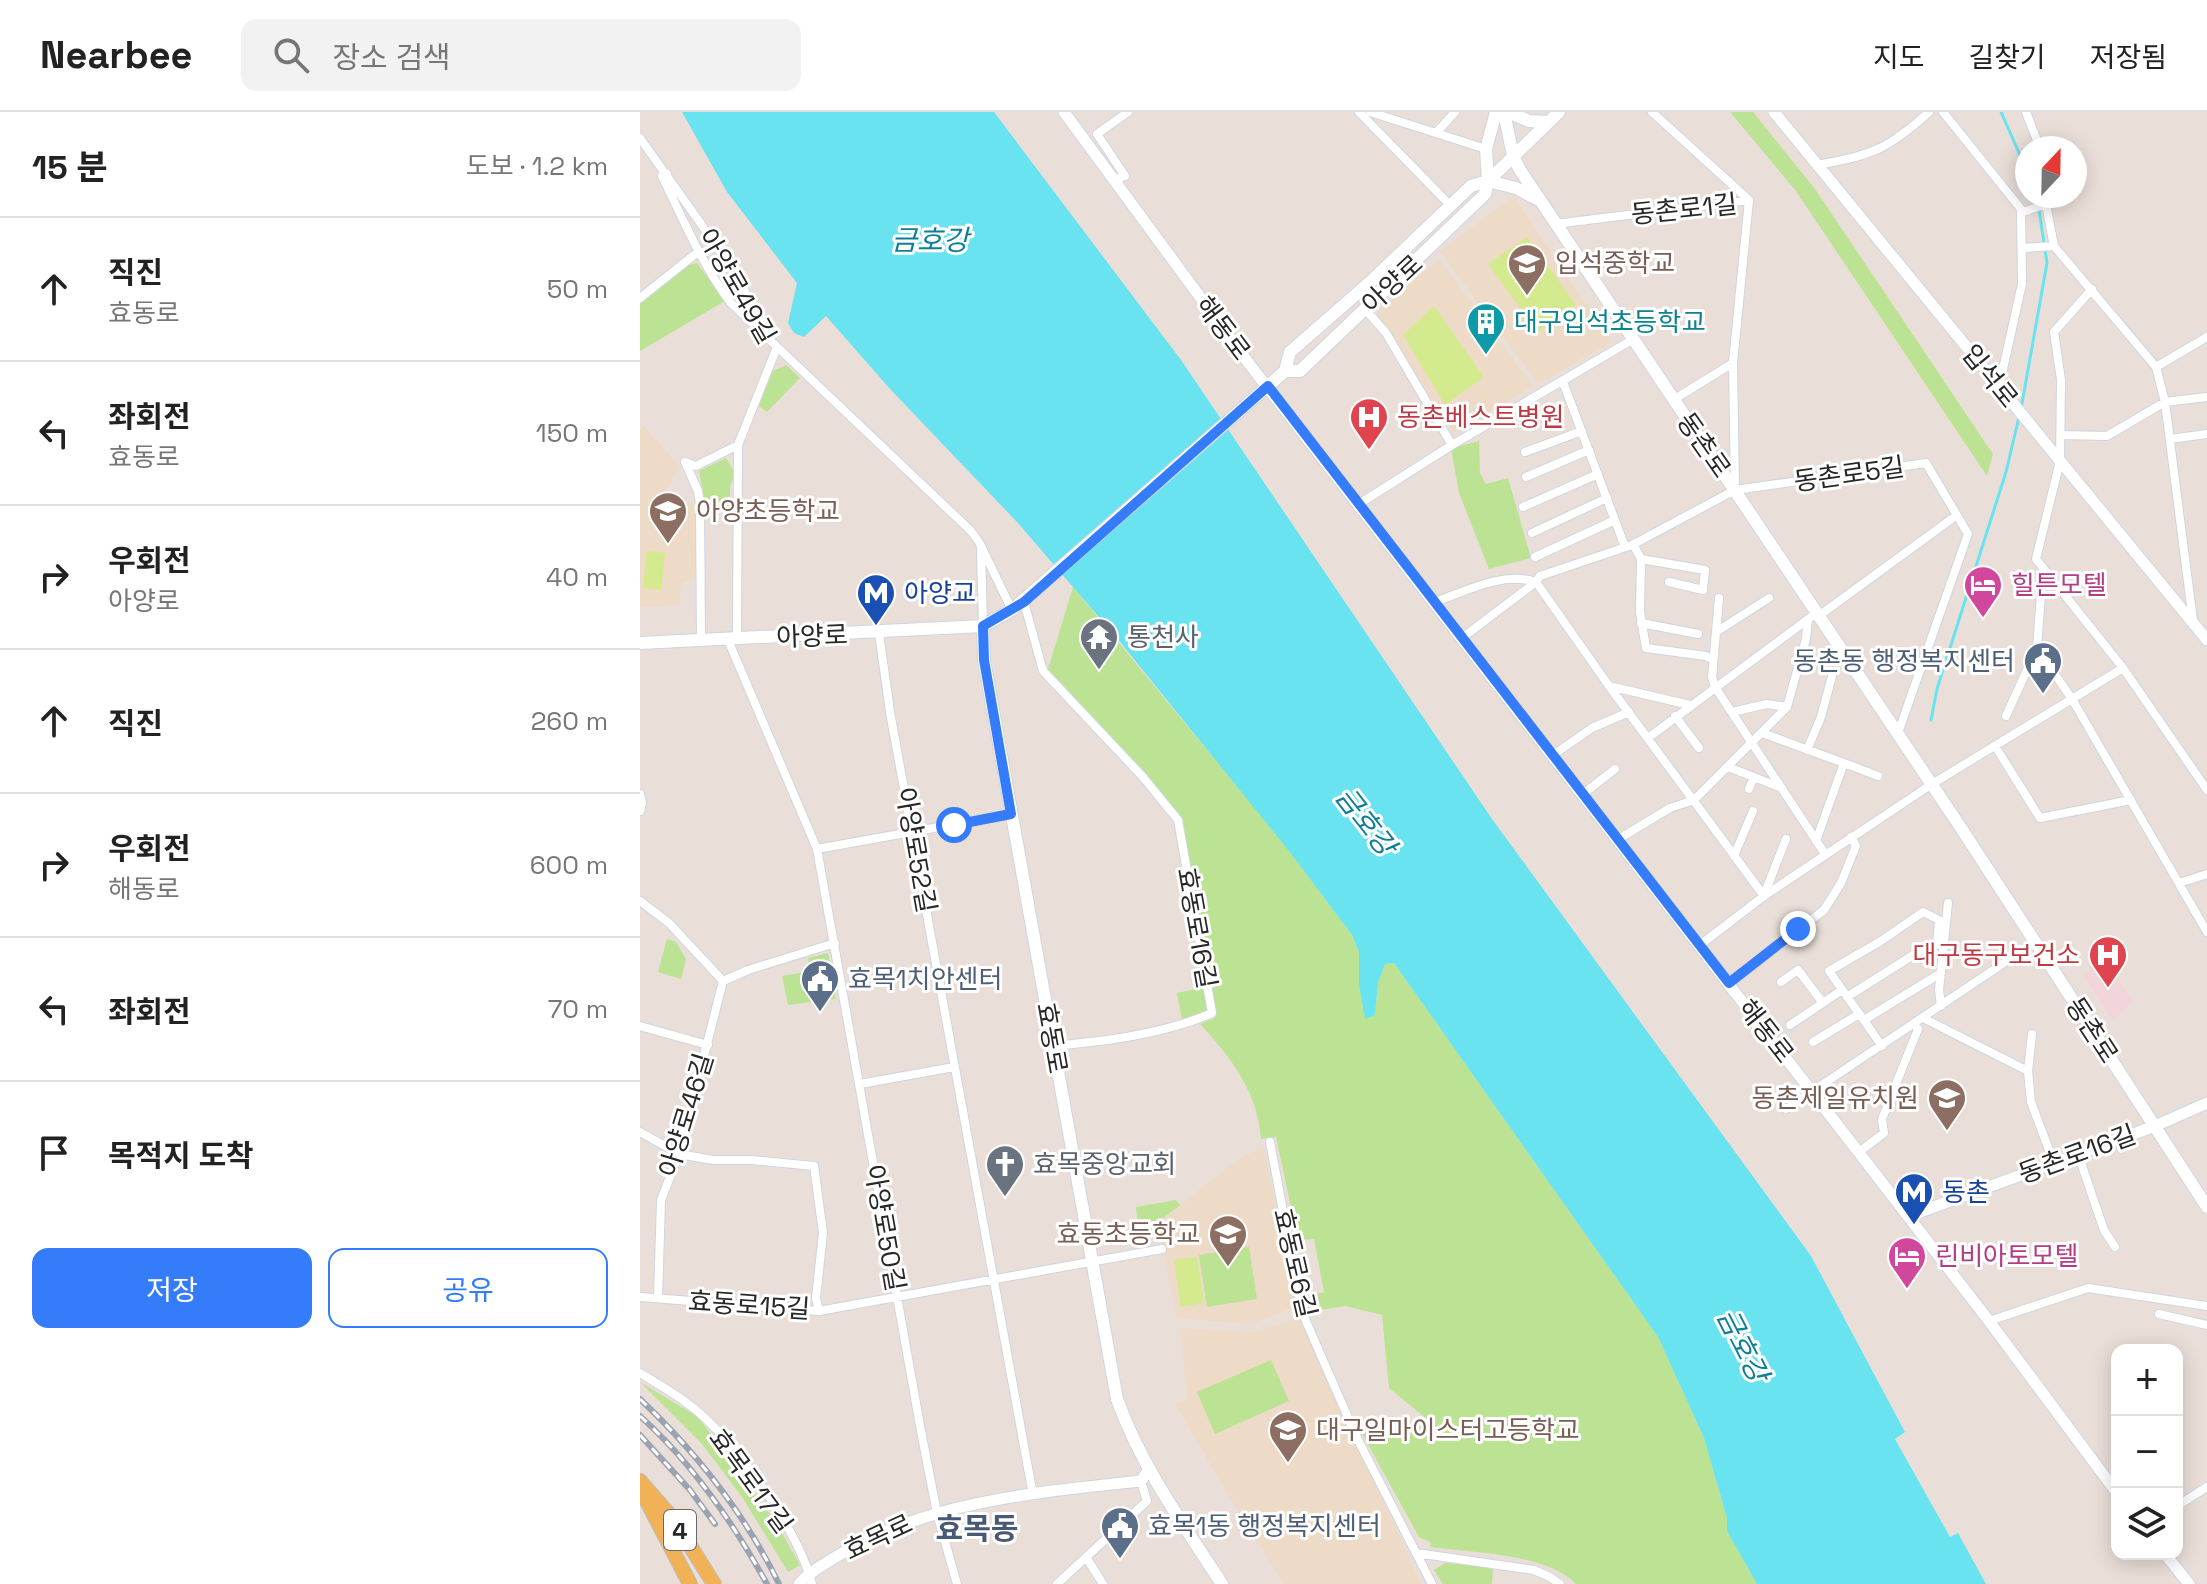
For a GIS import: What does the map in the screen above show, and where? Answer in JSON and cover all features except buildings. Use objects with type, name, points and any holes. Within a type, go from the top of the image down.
[{"type":"main road","points":[[1496,112],[1486,149],[1488,181],[1516,188],[1540,201]]},
{"type":"main road","points":[[1506,112],[1529,121],[1548,122]]},
{"type":"main road","name":"동촌로","points":[[1506,112],[1513,156],[1540,201],[1735,490],[1815,615],[1932,784],[2207,1207]]},
{"type":"main road","name":"아양로","points":[[640,643],[983,626],[1012,610],[1285,371],[1290,352],[1471,186],[1488,181],[1559,112]]},
{"type":"main road","name":"아양로","points":[[1285,371],[1300,371],[1485,194],[1488,181]]},
{"type":"main road","name":"효동로","points":[[983,626],[984,660],[1117,1399],[1145,1475],[1222,1584]]},
{"type":"main road","name":"4","points":[[640,1481],[674,1520],[714,1584]]},
{"type":"main road","points":[[640,1488],[690,1584]]},
{"type":"street","name":"해동로","points":[[1064,112],[1268,386],[1909,1216],[2113,1488]]},
{"type":"street","points":[[1113,180],[1125,176],[1097,134],[1128,112]]},
{"type":"street","points":[[1359,112],[1451,206]]},
{"type":"street","points":[[1370,112],[1486,149]]},
{"type":"street","points":[[1436,133],[1455,112]]},
{"type":"street","points":[[1652,112],[1749,200]]},
{"type":"street","name":"입석로","points":[[1774,112],[2207,640]]},
{"type":"street","points":[[1817,165],[1864,157],[1899,139],[1929,112]]},
{"type":"street","points":[[1943,112],[2021,209],[2024,248],[2022,284],[1999,387]]},
{"type":"street","points":[[2026,112],[2035,136]]},
{"type":"street","name":"아양로49길","points":[[640,138],[731,266],[759,321],[777,347],[738,445],[733,639]]},
{"type":"street","points":[[667,174],[662,176],[699,251],[715,282],[731,303],[971,531],[1012,610]]},
{"type":"street","name":"동촌로1길","points":[[1555,224],[1749,200],[1733,363],[1735,490]]},
{"type":"street","points":[[2023,212],[2031,208]]},
{"type":"street","points":[[2048,208],[2054,246],[2156,367],[2165,402],[2193,622]]},
{"type":"street","points":[[2024,248],[2054,246]]},
{"type":"street","points":[[640,298],[699,251]]},
{"type":"street","points":[[2092,289],[2054,332],[2061,380],[2060,461],[2036,559],[2123,668],[2207,790]]},
{"type":"street","points":[[1365,309],[1386,333],[1452,445]]},
{"type":"street","points":[[2156,367],[2207,337]]},
{"type":"street","points":[[1359,504],[1452,445],[1632,340]]},
{"type":"street","points":[[1673,400],[1733,363]]},
{"type":"street","points":[[1563,382],[1615,520],[1629,546],[1641,559],[1705,570],[1703,590],[1669,582]]},
{"type":"street","points":[[2061,435],[2107,436],[2165,402],[2207,397]]},
{"type":"street","points":[[1525,452],[1582,431]]},
{"type":"street","points":[[2170,439],[2207,434]]},
{"type":"street","points":[[701,641],[700,504],[698,491],[685,462],[696,466],[738,445]]},
{"type":"street","points":[[1526,477],[1589,450]]},
{"type":"street","name":"동촌로5길","points":[[1735,490],[1926,463],[1957,515]]},
{"type":"street","points":[[1523,507],[1598,474]]},
{"type":"street","points":[[1462,638],[1540,576],[1629,546],[1735,490]]},
{"type":"street","points":[[1532,533],[1607,498]]},
{"type":"street","points":[[1648,738],[1957,515],[1968,534],[1898,733]]},
{"type":"street","points":[[1535,557],[1615,520]]},
{"type":"street","points":[[981,546],[983,626]]},
{"type":"street","points":[[1641,559],[1641,623],[1646,648],[1706,656],[1713,660]]},
{"type":"street","points":[[2006,716],[2037,648],[2043,567]]},
{"type":"street","points":[[1435,602],[1489,582],[1525,578],[1536,582],[1764,896]]},
{"type":"street","points":[[1719,598],[1712,677],[1715,687],[1825,854]]},
{"type":"street","points":[[1716,632],[1769,598]]},
{"type":"street","name":"효동로16길","points":[[1024,602],[1043,671],[1144,777],[1178,820],[1212,1013],[1155,1030],[1054,1046]]},
{"type":"street","points":[[1617,840],[1670,808],[1694,800],[1787,707],[1815,615]]},
{"type":"street","points":[[1641,623],[1698,634]]},
{"type":"street","name":"아양로52길","points":[[879,633],[890,712],[1033,1495]]},
{"type":"street","name":"아양로50길","points":[[733,639],[817,849],[937,1513],[957,1584]]},
{"type":"street","points":[[2037,648],[2072,699],[2207,932]]},
{"type":"street","points":[[1700,945],[1825,854],[1932,784],[2123,668]]},
{"type":"street","points":[[1807,750],[1821,717],[1832,676]]},
{"type":"street","points":[[1609,686],[1690,705]]},
{"type":"street","points":[[1732,712],[1767,704],[1787,707]]},
{"type":"street","points":[[1553,755],[1592,728],[1629,712]]},
{"type":"street","points":[[1675,716],[1699,748]]},
{"type":"street","points":[[1762,733],[1878,776]]},
{"type":"street","points":[[1995,746],[2040,818],[2131,800]]},
{"type":"street","points":[[1816,841],[1844,763]]},
{"type":"street","points":[[1728,767],[1782,788]]},
{"type":"street","points":[[1583,794],[1615,769]]},
{"type":"street","points":[[1749,789],[1754,777]]},
{"type":"street","points":[[640,794],[640,811]]},
{"type":"street","points":[[1734,856],[1753,811]]},
{"type":"street","points":[[817,849],[1011,814]]},
{"type":"street","points":[[1729,983],[1824,910],[1851,862],[1856,846],[1851,837]]},
{"type":"street","points":[[1764,896],[1786,839]]},
{"type":"street","points":[[2179,883],[2207,874]]},
{"type":"street","points":[[640,901],[669,923],[723,981],[835,943]]},
{"type":"street","points":[[1941,1006],[1948,903]]},
{"type":"street","points":[[1790,1025],[1823,1003],[1845,993],[1929,945],[1937,945],[1939,920],[1923,912],[1829,971],[1845,993],[1861,1017],[1882,1046]]},
{"type":"street","points":[[1786,1109],[2035,942]]},
{"type":"street","points":[[1781,982],[1798,970],[1823,1003]]},
{"type":"street","points":[[1813,1042],[1941,973]]},
{"type":"street","name":"아양로46길","points":[[658,1298],[661,1200],[679,1154],[723,981]]},
{"type":"street","points":[[1918,1021],[2028,1071]]},
{"type":"street","points":[[1859,1152],[1884,1133],[1882,1119],[1918,1029],[1918,1021]]},
{"type":"street","points":[[640,1026],[708,1045]]},
{"type":"street","points":[[2032,1034],[2028,1071],[2031,1102],[2054,1163]]},
{"type":"street","points":[[860,1084],[954,1067]]},
{"type":"street","name":"동촌로16길","points":[[1909,1216],[2155,1126],[2207,1103]]},
{"type":"street","points":[[640,1132],[679,1154],[713,1160],[814,1166],[823,1233],[816,1298],[819,1311]]},
{"type":"street","name":"효동로6길","points":[[1270,1142],[1302,1312],[1357,1438],[1432,1584]]},
{"type":"street","points":[[2078,1154],[2103,1227],[2115,1247]]},
{"type":"street","points":[[1093,1261],[1162,1249]]},
{"type":"street","name":"효동로15길","points":[[640,1297],[819,1311],[1093,1261]]},
{"type":"street","points":[[1989,1321],[2088,1288],[2207,1306]]},
{"type":"street","points":[[2191,1321],[2194,1304]]},
{"type":"street","points":[[2159,1314],[2207,1325]]},
{"type":"street","name":"효목로17길","points":[[640,1373],[688,1403],[737,1454],[805,1558],[811,1578]]},
{"type":"street","points":[[1057,1584],[1147,1501],[1145,1475]]},
{"type":"street","name":"효목로","points":[[799,1584],[850,1548],[913,1519],[1145,1475]]},
{"type":"street","points":[[2183,1502],[2207,1487]]},
{"type":"street","points":[[1416,1553],[1526,1568],[1560,1584]]},
{"type":"street","points":[[1086,1557],[1103,1584]]},
{"type":"street","points":[[2170,1560],[2189,1584]]},
{"type":"shaded area","name":"입석중학교","points":[[1514,196],[1611,342],[1538,384],[1440,251]]},
{"type":"shaded area","points":[[1439,259],[1533,386],[1454,433],[1376,313]]},
{"type":"shaded area","name":"아양초등학교","points":[[644,426],[680,467],[653,510],[667,512],[696,501],[696,578],[682,582],[679,605],[640,607],[640,431]]},
{"type":"shaded area","name":"대구동구보건소","points":[[2097,959],[2101,964],[2106,960],[2133,1002],[2114,1019],[2083,975],[2091,970],[2088,965]]},
{"type":"shaded area","name":"효동초등학교","points":[[1263,1147],[1298,1306],[1251,1324],[1176,1318],[1158,1222],[1240,1158]]},
{"type":"shaded area","name":"대구일마이스터고등학교","points":[[1300,1318],[1421,1584],[1284,1584],[1175,1404],[1187,1399],[1180,1328],[1253,1332]]},
{"type":"green space","points":[[1730,112],[1753,112],[1815,189],[1993,454],[1987,476],[1796,191]]},
{"type":"green space","points":[[1527,237],[1576,305],[1538,332],[1488,264]]},
{"type":"green space","points":[[697,263],[725,301],[640,351],[640,304],[689,265]]},
{"type":"green space","points":[[1434,306],[1484,377],[1445,405],[1403,335]]},
{"type":"green space","points":[[786,365],[800,378],[767,412],[759,406],[771,372]]},
{"type":"green space","points":[[1479,441],[1480,473],[1486,484],[1508,478],[1531,558],[1489,569],[1459,493],[1451,448]]},
{"type":"green space","points":[[726,458],[735,473],[730,486],[730,507],[706,509],[699,471]]},
{"type":"green space","points":[[647,551],[665,553],[661,590],[643,588]]},
{"type":"green space","points":[[1073,587],[1281,840],[1352,935],[1359,952],[1359,984],[1375,1015],[1378,983],[1385,964],[1394,963],[1658,1337],[1704,1438],[1727,1518],[1727,1531],[1757,1584],[1576,1584],[1547,1566],[1528,1560],[1431,1547],[1430,1542],[1419,1537],[1354,1419],[1409,1435],[1428,1420],[1389,1388],[1382,1315],[1346,1306],[1306,1312],[1304,1303],[1310,1302],[1309,1296],[1324,1292],[1314,1239],[1298,1240],[1276,1137],[1261,1139],[1249,1091],[1222,1049],[1200,1024],[1215,1018],[1183,824],[1147,775],[1048,669]]},
{"type":"green space","points":[[667,939],[676,942],[686,959],[681,979],[658,972]]},
{"type":"green space","points":[[828,953],[836,999],[788,1005],[782,976],[810,971],[808,958]]},
{"type":"green space","points":[[1204,987],[1208,1009],[1204,1014],[1182,1020],[1177,993]]},
{"type":"green space","points":[[1176,1200],[1180,1205],[1158,1222],[1159,1229],[1139,1233],[1136,1207]]},
{"type":"green space","points":[[1249,1247],[1257,1299],[1207,1307],[1199,1255]]},
{"type":"green space","points":[[1197,1257],[1204,1303],[1181,1307],[1174,1260]]},
{"type":"green space","points":[[1271,1360],[1289,1401],[1215,1434],[1197,1392]]},
{"type":"green space","points":[[640,1382],[698,1417],[775,1521],[800,1565],[788,1572],[742,1497],[702,1444]]},
{"type":"green space","points":[[1445,1563],[1493,1567],[1492,1584],[1443,1584],[1434,1570]]},
{"type":"water","name":"금호강","points":[[682,112],[994,112],[1181,360],[1492,819],[1811,1256],[1905,1432],[1895,1439],[1950,1537],[1958,1533],[1986,1584],[1757,1584],[1727,1531],[1727,1518],[1704,1438],[1658,1337],[1394,963],[1385,964],[1378,983],[1375,1015],[1365,1019],[1359,984],[1359,952],[1352,935],[1289,851],[1116,637],[1017,522],[891,390],[826,316],[804,337],[794,333],[788,323],[797,283],[727,192]]},
{"type":"waterway","points":[[2001,112],[2015,144]]},
{"type":"waterway","points":[[2021,409],[2047,263],[2039,208]]},
{"type":"waterway","points":[[1931,720],[1937,689],[2006,472],[2019,417]]},
{"type":"railway","points":[[640,1399],[681,1440],[718,1485],[751,1533],[779,1584]]},
{"type":"railway","points":[[640,1416],[677,1453],[710,1495],[767,1584]]},
{"type":"railway","points":[[640,1435],[690,1490],[715,1524]]},
{"type":"place","name":"입석중학교","points":[[1527,297]]},
{"type":"place","name":"대구입석초등학교","points":[[1486,356]]},
{"type":"place","name":"동촌베스트병원","points":[[1369,451]]},
{"type":"place","name":"아양초등학교","points":[[668,545]]},
{"type":"place","name":"힐튼모텔","points":[[1983,619]]},
{"type":"place","name":"아양교","points":[[876,627]]},
{"type":"place","name":"통천사","points":[[1099,671]]},
{"type":"place","name":"동촌동 행정복지센터","points":[[2043,695]]},
{"type":"place","name":"대구동구보건소","points":[[2108,989]]},
{"type":"place","name":"효목1치안센터","points":[[820,1013]]},
{"type":"place","name":"동촌제일유치원","points":[[1947,1132]]},
{"type":"place","name":"효목중앙교회","points":[[1005,1198]]},
{"type":"place","name":"동촌","points":[[1914,1226]]},
{"type":"place","name":"효동초등학교","points":[[1228,1268]]},
{"type":"place","name":"린비아토모텔","points":[[1907,1290]]},
{"type":"place","name":"대구일마이스터고등학교","points":[[1288,1464]]},
{"type":"place","name":"효목1동 행정복지센터","points":[[1120,1560]]},
{"type":"district","name":"효목동","points":[[977,1528]]},
{"type":"route","points":[[954,825],[1011,814],[984,660],[983,626],[1024,602],[1268,386],[1729,983],[1798,929]]}]
